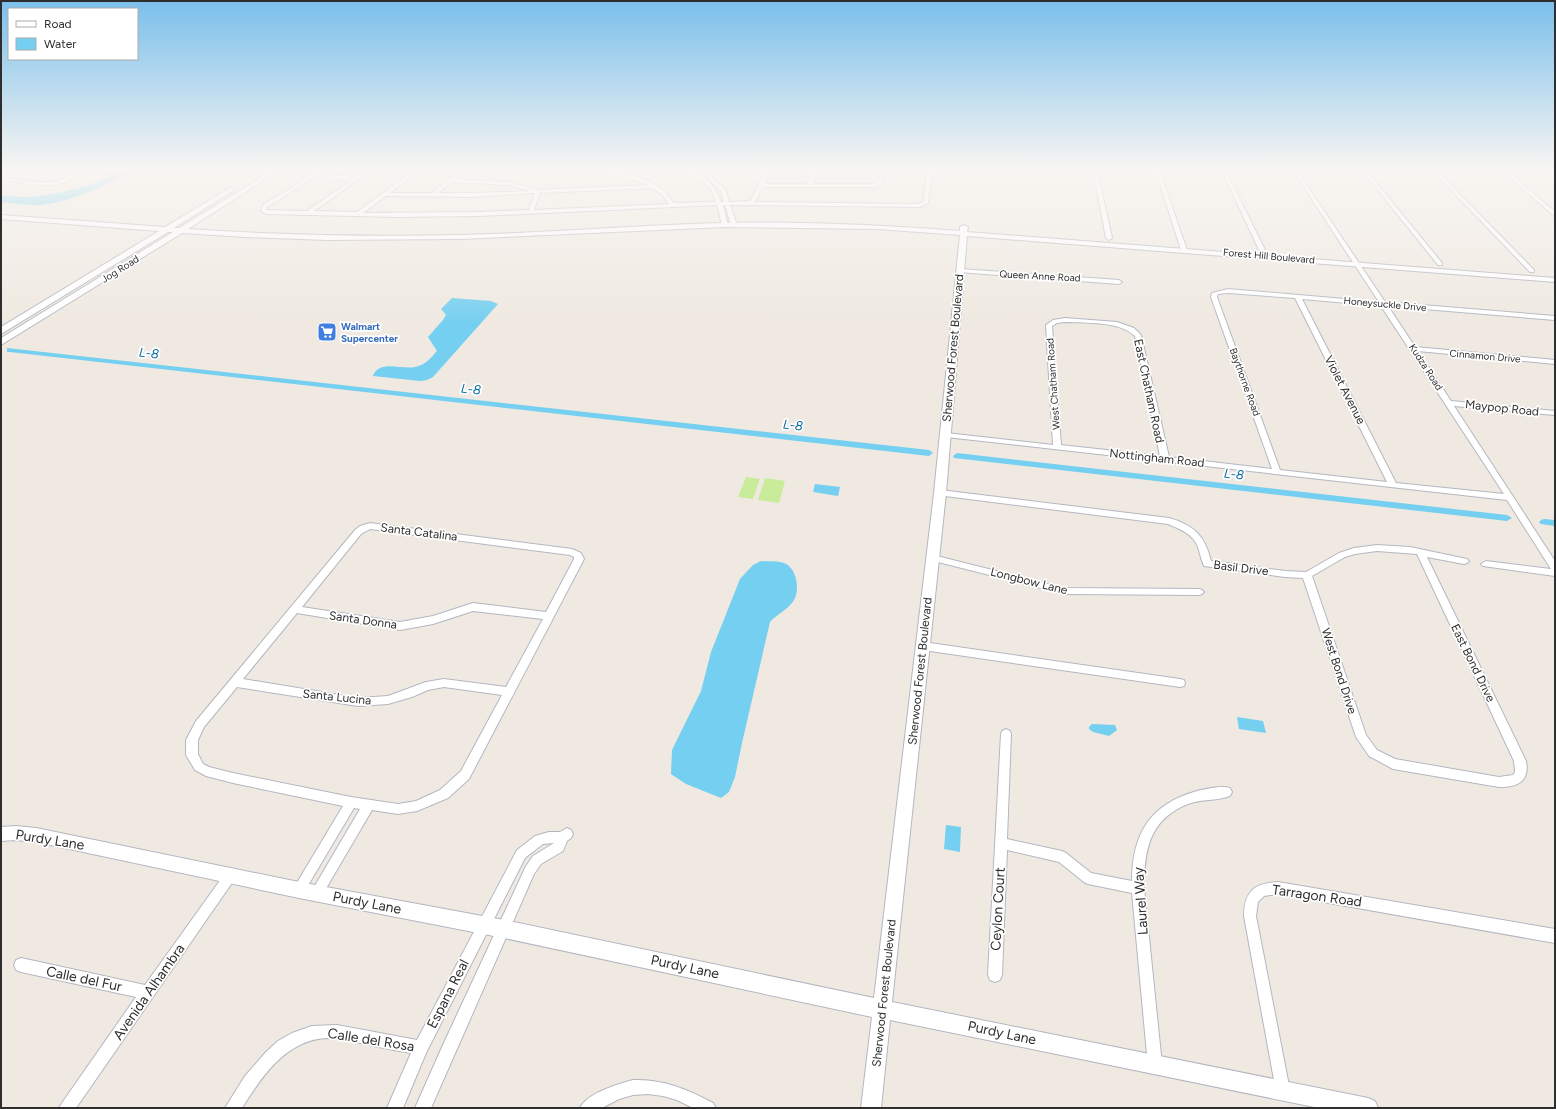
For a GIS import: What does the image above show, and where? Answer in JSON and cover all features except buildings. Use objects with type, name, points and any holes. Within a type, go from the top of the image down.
[{"type":"main road","points":[[53,221],[274,236],[366,238],[478,233]]},
{"type":"main road","points":[[157,221],[212,225]]},
{"type":"main road","name":"Jog Road","points":[[1,342],[197,221]]},
{"type":"main road","name":"Jog Road","points":[[1,331],[177,222]]},
{"type":"main road","name":"Forest Hill Boulevard","points":[[478,233],[575,228],[600,224],[724,222],[963,230],[1109,238],[1183,247],[1262,250],[1555,273]]},
{"type":"main road","name":"Forest Hill Boulevard","points":[[258,228],[372,232],[478,233],[652,227],[724,222]]},
{"type":"main road","name":"Forest Hill Boulevard","points":[[963,230],[1183,247],[1555,280]]},
{"type":"main road","name":"Sherwood Forest Boulevard","points":[[871,1108],[940,493],[963,230]]},
{"type":"main road","points":[[67,302],[72,292],[103,272],[109,264]]},
{"type":"main road","points":[[42,317],[54,303],[53,299]]},
{"type":"main road","name":"Purdy Lane","points":[[1,834],[16,833],[36,835],[299,890],[504,929],[882,1009],[1368,1108]]},
{"type":"street","points":[[1106,221],[1109,238]]},
{"type":"street","points":[[1174,221],[1183,247]]},
{"type":"street","points":[[1248,221],[1262,250]]},
{"type":"street","name":"Kudza Road","points":[[1328,221],[1415,349],[1555,568]]},
{"type":"street","points":[[1405,221],[1440,264]]},
{"type":"street","points":[[1483,221],[1532,271]]},
{"type":"street","name":"Queen Anne Road","points":[[960,270],[1119,282]]},
{"type":"street","name":"Honeysuckle Drive","points":[[1215,293],[1228,290],[1555,318]]},
{"type":"street","name":"Baythorne Road","points":[[1215,293],[1214,297],[1277,472]]},
{"type":"street","name":"Violet Avenue","points":[[1297,296],[1393,485]]},
{"type":"street","name":"East Chatham Road","points":[[1051,322],[1065,320],[1128,327],[1138,334],[1164,459]]},
{"type":"street","name":"West Chatham Road","points":[[1051,322],[1049,327],[1057,447]]},
{"type":"street","name":"Cinnamon Drive","points":[[1415,349],[1555,362]]},
{"type":"street","name":"Maypop Road","points":[[1450,403],[1555,413]]},
{"type":"street","name":"Nottingham Road","points":[[946,435],[1511,498]]},
{"type":"street","name":"Basil Drive","points":[[940,493],[1168,521],[1186,528],[1197,537],[1203,547],[1207,564],[1285,574],[1307,575]]},
{"type":"street","name":"Santa Catalina","points":[[370,526],[572,552],[578,555],[579,559],[549,616],[465,775],[452,788],[426,803],[398,809],[352,802],[233,778],[206,771],[199,766],[192,755],[195,732],[205,717],[358,532],[363,528],[370,526]]},
{"type":"street","points":[[1307,575],[1331,560],[1354,551],[1369,549],[1393,549],[1420,552],[1464,561]]},
{"type":"street","name":"East Bond Drive","points":[[1382,759],[1403,767],[1498,782],[1516,780],[1520,775],[1522,768],[1420,552]]},
{"type":"street","name":"Longbow Lane","points":[[933,558],[1064,591],[1199,592]]},
{"type":"street","points":[[1486,564],[1555,573]]},
{"type":"street","name":"West Bond Drive","points":[[1307,575],[1361,737],[1366,745],[1382,759]]},
{"type":"street","name":"Santa Donna","points":[[294,609],[400,626],[433,620],[473,607],[549,616]]},
{"type":"street","points":[[923,646],[1180,683]]},
{"type":"street","name":"Santa Lucina","points":[[234,682],[358,702],[378,701],[393,698],[426,686],[444,683],[509,692]]},
{"type":"street","name":"Ceylon Court","points":[[995,974],[1006,734]]},
{"type":"street","name":"Laurel Way","points":[[1155,1065],[1138,888],[1137,870],[1139,852],[1148,829],[1170,806],[1192,796],[1210,792],[1226,792]]},
{"type":"street","points":[[299,890],[352,802]]},
{"type":"street","points":[[317,893],[369,804]]},
{"type":"street","name":"Espana Real","points":[[395,1108],[421,1048],[521,854],[535,841],[549,836],[565,836],[559,847],[537,860],[530,870],[423,1108]]},
{"type":"street","points":[[1001,843],[1062,857],[1088,878],[1138,888]]},
{"type":"street","name":"Avenida Alhambra","points":[[68,1108],[230,876]]},
{"type":"street","name":"Tarragon Road","points":[[1283,1091],[1250,916],[1252,897],[1259,891],[1268,888],[1278,888],[1555,936]]},
{"type":"street","name":"Calle del Fur","points":[[21,965],[148,993]]},
{"type":"street","name":"Calle del Rosa","points":[[233,1108],[252,1078],[267,1060],[290,1042],[315,1033],[338,1032],[421,1048]]},
{"type":"street","points":[[588,1108],[613,1093],[642,1086],[666,1089],[688,1096],[708,1108]]},
{"type":"green space","points":[[746,477],[760,479],[753,499],[738,497]]},
{"type":"green space","points":[[765,478],[785,481],[779,503],[758,500]]},
{"type":"water","points":[[452,298],[491,301],[498,304],[433,377],[420,381],[373,376],[376,371],[385,366],[410,368],[422,365],[430,359],[437,351],[428,337],[443,320],[446,315],[441,309]]},
{"type":"water","points":[[815,484],[840,487],[838,496],[813,492]]},
{"type":"water","points":[[761,561],[779,562],[789,566],[795,577],[797,586],[796,594],[793,602],[770,622],[735,777],[729,792],[721,798],[686,784],[671,774],[672,750],[701,691],[711,652],[740,579],[753,565]]},
{"type":"water","points":[[1237,717],[1263,721],[1266,733],[1239,729]]},
{"type":"water","points":[[1092,724],[1115,725],[1117,730],[1109,736],[1093,732],[1089,729]]},
{"type":"water","points":[[946,825],[961,827],[960,852],[944,849]]},
{"type":"waterway","name":"L-8","points":[[10,350],[929,453]]},
{"type":"waterway","name":"L-8","points":[[957,456],[1507,518]]},
{"type":"waterway","name":"L-8","points":[[1544,522],[1555,523]]},
{"type":"place","name":"Walmart Supercenter","points":[[327,332]]}]
